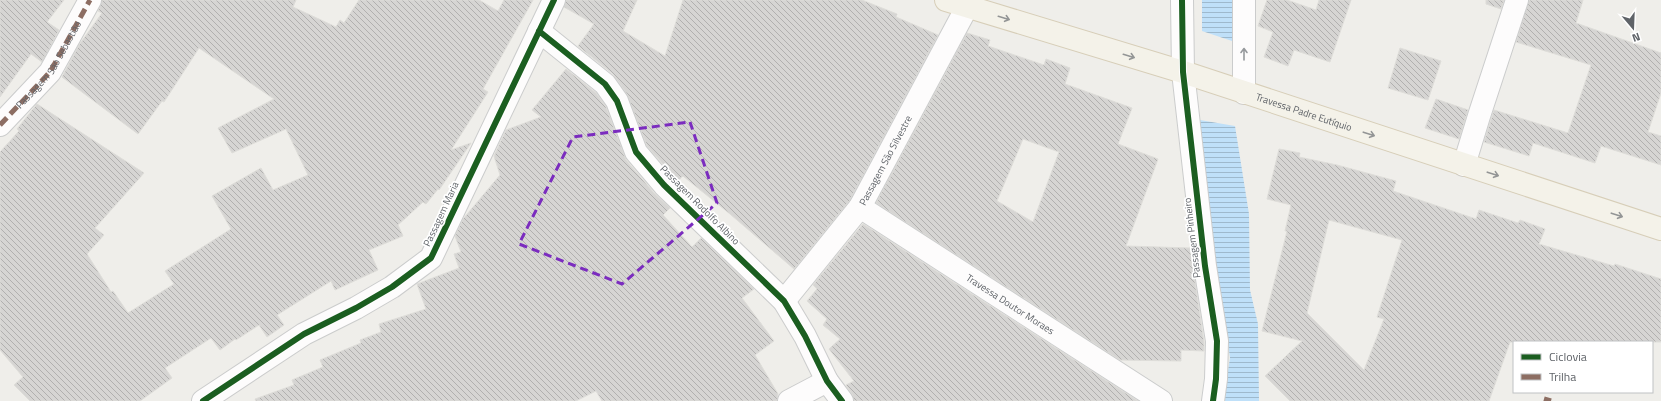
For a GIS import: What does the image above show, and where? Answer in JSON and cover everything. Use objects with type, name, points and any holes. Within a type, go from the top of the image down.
[{"type":"main road","name":"Travessa Padre Eutíquio","points":[[946,0],[1182,72],[1661,229]]},
{"type":"street","name":"Passagem São Sebastião","points":[[0,125],[50,72],[90,0]]},
{"type":"street","name":"Passagem Maria","points":[[203,401],[304,334],[356,308],[392,287],[431,258],[554,0]]},
{"type":"street","name":"Passagem Pinheiro","points":[[1182,0],[1182,72],[1205,266],[1217,341],[1216,379],[1213,401]]},
{"type":"street","points":[[1244,0],[1244,93]]},
{"type":"street","points":[[1464,165],[1478,116],[1517,0]]},
{"type":"street","name":"Passagem São Silvestre","points":[[784,301],[860,207],[967,7]]},
{"type":"street","name":"Passagem Rodolfo Albino","points":[[539,32],[605,84],[617,101],[636,152],[664,185],[784,301],[805,336],[827,381],[842,401]]},
{"type":"street","name":"Travessa Doutor Moraes","points":[[860,207],[1161,401]]},
{"type":"street","points":[[789,401],[827,381]]},
{"type":"highlighted area","points":[[690,122],[717,203],[622,284],[519,244],[573,137]]},
{"type":"water","points":[[1202,0],[1235,0],[1235,42],[1202,31]]},
{"type":"water","points":[[1200,120],[1235,126],[1249,214],[1250,290],[1258,324],[1259,401],[1223,401],[1230,358],[1222,298],[1214,261]]},
{"type":"building","points":[[0,0],[64,0],[47,22],[59,30],[42,62],[31,54],[0,97]]},
{"type":"building","points":[[102,0],[296,0],[293,7],[336,27],[340,20],[344,23],[359,0],[479,0],[498,11],[504,0],[533,0],[483,89],[488,92],[451,150],[471,143],[439,190],[438,189],[426,204],[423,202],[398,225],[403,236],[369,250],[378,270],[335,290],[331,281],[277,315],[284,325],[267,337],[259,325],[220,350],[211,338],[165,368],[172,378],[140,401],[30,401],[14,385],[23,377],[0,350],[0,152],[19,131],[17,129],[37,104],[144,173],[95,228],[104,235],[87,254],[111,292],[113,291],[128,313],[174,284],[165,271],[231,229],[212,196],[261,168],[273,190],[308,175],[286,129],[232,153],[218,128],[274,99],[199,48],[164,102],[162,101],[138,134],[62,77],[79,45],[102,13],[98,11]]},
{"type":"building","points":[[566,0],[637,0],[623,31],[665,56],[683,0],[862,0],[897,14],[896,17],[938,35],[850,200],[794,269],[683,176],[678,181],[647,146],[627,94],[613,74],[578,46],[594,24],[564,7]]},
{"type":"building","points":[[1267,0],[1287,0],[1316,10],[1319,0],[1351,0],[1330,62],[1294,50],[1288,66],[1264,57],[1273,32],[1258,26]]},
{"type":"building","points":[[1486,0],[1504,0],[1501,9],[1486,4]]},
{"type":"building","points":[[1529,0],[1583,0],[1576,23],[1661,53],[1661,93],[1648,132],[1661,136],[1661,165],[1601,146],[1595,163],[1533,143],[1529,156],[1484,142],[1494,110],[1568,133],[1591,65],[1516,42]]},
{"type":"building","points":[[967,33],[990,40],[988,46],[1044,65],[1046,59],[1070,68],[1065,84],[1132,108],[1118,144],[1158,159],[1126,246],[1190,248],[1204,342],[1204,351],[1181,350],[1181,361],[1120,360],[876,203]],"holes":[[[1023,139],[1059,152],[1033,222],[997,201]]]},
{"type":"building","points":[[1400,48],[1441,61],[1428,100],[1388,88]]},
{"type":"building","points":[[566,69],[596,93],[606,107],[626,160],[654,193],[670,208],[663,215],[692,247],[701,238],[754,289],[742,298],[774,341],[755,355],[778,394],[777,401],[602,401],[596,391],[576,401],[256,401],[255,399],[294,385],[292,380],[323,367],[320,360],[361,343],[360,340],[381,332],[379,324],[426,309],[417,284],[459,268],[454,254],[461,252],[455,236],[463,219],[500,175],[494,156],[506,130],[541,117],[532,110]]},
{"type":"building","points":[[1436,99],[1468,110],[1459,139],[1425,128]]},
{"type":"building","points":[[1279,149],[1300,153],[1299,157],[1337,165],[1396,181],[1393,191],[1476,219],[1479,210],[1518,223],[1520,220],[1545,229],[1539,244],[1614,266],[1615,264],[1661,279],[1661,342],[1510,342],[1489,401],[1290,401],[1265,376],[1302,341],[1262,331],[1287,231],[1285,231],[1291,205],[1267,199]],"holes":[[[1329,220],[1402,240],[1377,317],[1384,319],[1364,370],[1307,313]]]},
{"type":"building","points":[[863,224],[1138,401],[854,401],[852,394],[846,385],[854,381],[829,349],[840,339],[823,325],[827,319],[807,301],[817,289],[813,285]]},
{"type":"marked path","points":[[0,125],[50,72],[90,0]]},
{"type":"marked path","points":[[1544,399],[1551,401]]},
{"type":"cycle path","points":[[203,401],[304,334],[356,308],[392,287],[431,258],[554,0]]},
{"type":"cycle path","points":[[1182,0],[1183,72],[1205,266],[1217,341],[1216,379],[1213,401]]},
{"type":"cycle path","points":[[539,31],[605,84],[617,101],[636,152],[664,185],[784,301],[805,336],[827,381],[842,401]]}]
